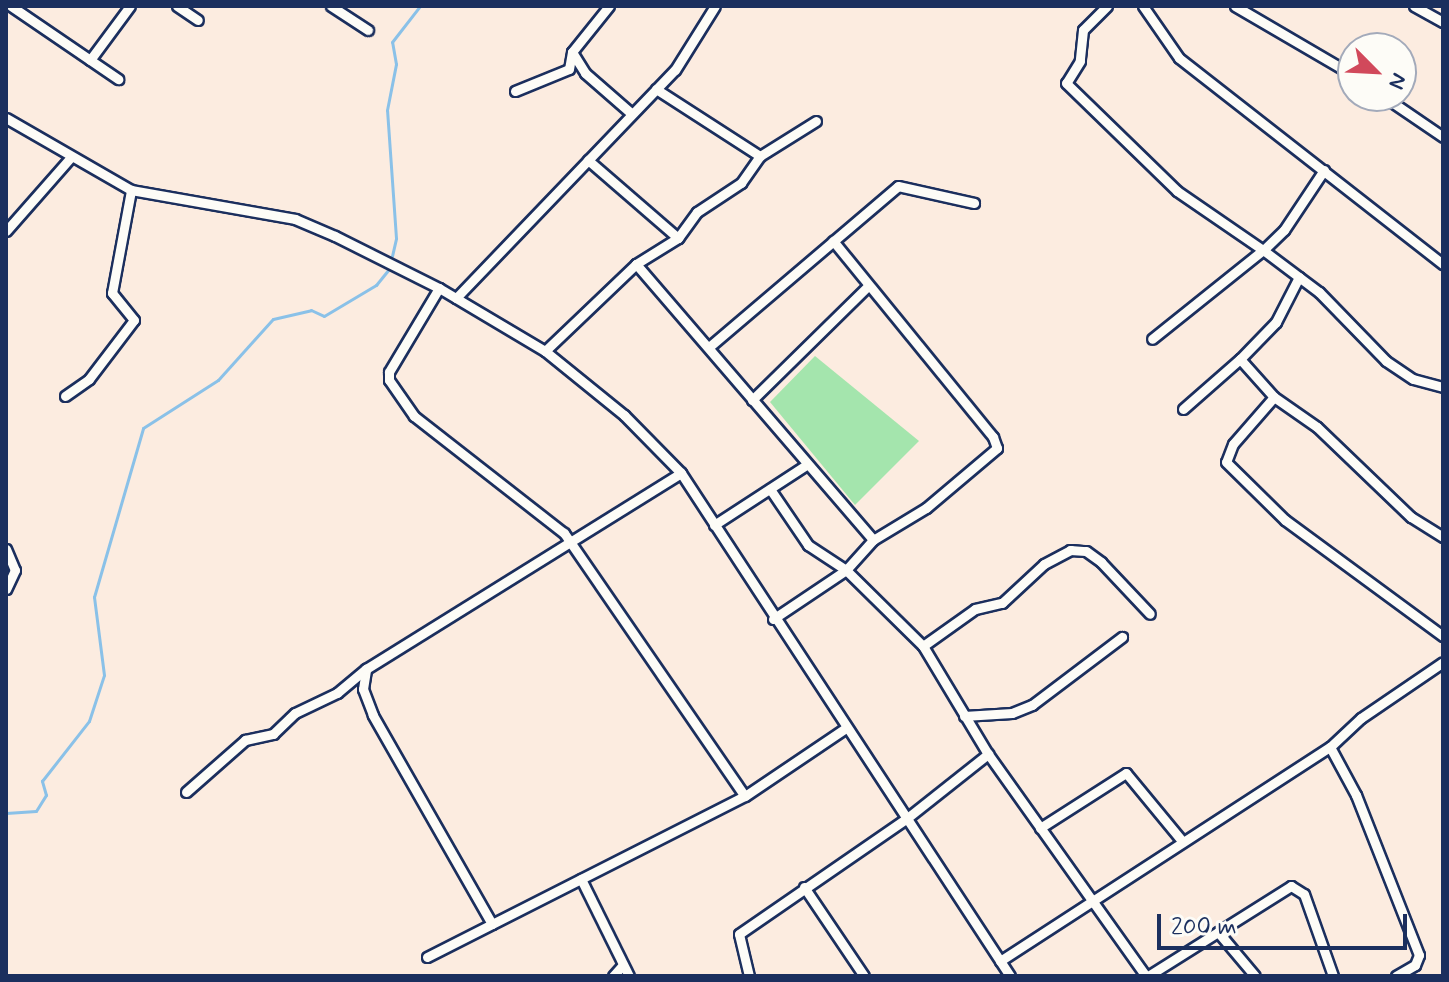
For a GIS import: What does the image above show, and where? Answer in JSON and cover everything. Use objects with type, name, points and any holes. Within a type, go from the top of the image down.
[{"type":"street","points":[[11,6],[118,79]]},
{"type":"street","points":[[90,60],[130,6]]},
{"type":"street","points":[[177,6],[198,20]]},
{"type":"street","points":[[331,6],[368,30]]},
{"type":"street","points":[[515,91],[569,69],[572,52],[609,6]]},
{"type":"street","points":[[456,298],[684,60],[715,6]]},
{"type":"street","points":[[1107,6],[1083,30],[1080,61],[1066,83],[1177,191],[1299,277],[1386,361],[1413,379],[1443,387]]},
{"type":"street","points":[[1143,6],[1179,58],[1443,264]]},
{"type":"street","points":[[1235,6],[1337,66]]},
{"type":"street","points":[[1414,6],[1443,22]]},
{"type":"street","points":[[572,52],[585,73],[632,114]]},
{"type":"street","points":[[656,89],[760,156]]},
{"type":"street","points":[[1406,112],[1443,137]]},
{"type":"street","points":[[545,351],[636,264],[678,238],[697,212],[741,183],[760,156],[816,121]]},
{"type":"street","points":[[9,124],[131,190],[295,219],[439,288],[545,351],[648,436],[681,473],[773,619],[1010,976]]},
{"type":"street","points":[[6,231],[71,157]]},
{"type":"street","points":[[588,160],[678,238]]},
{"type":"street","points":[[1152,339],[1284,230],[1324,170]]},
{"type":"street","points":[[709,347],[898,186],[974,203]]},
{"type":"street","points":[[65,396],[89,379],[134,320],[112,293],[131,190]]},
{"type":"street","points":[[773,619],[846,570],[873,540],[926,508],[997,448],[993,437],[867,287],[833,241]]},
{"type":"street","points":[[636,264],[873,540]]},
{"type":"street","points":[[1183,409],[1240,359],[1276,322],[1299,277]]},
{"type":"street","points":[[752,400],[867,287]]},
{"type":"street","points":[[439,288],[389,372],[389,380],[414,416],[542,512],[569,541],[745,796]]},
{"type":"street","points":[[1240,359],[1274,397],[1317,427],[1411,517],[1443,537]]},
{"type":"street","points":[[1274,397],[1233,444],[1226,462],[1285,520],[1443,636]]},
{"type":"street","points":[[714,525],[806,465]]},
{"type":"street","points":[[186,792],[245,740],[273,734],[295,713],[349,684],[366,669],[681,473]]},
{"type":"street","points":[[770,489],[808,545],[846,570],[923,646],[988,754],[1147,976],[1291,886],[1298,888],[1333,976]]},
{"type":"street","points":[[6,549],[15,570],[6,589]]},
{"type":"street","points":[[923,646],[975,609],[1002,603],[1032,573],[1070,550],[1086,551],[1101,562],[1130,586],[1150,614]]},
{"type":"street","points":[[964,716],[1012,713],[1032,705],[1122,637]]},
{"type":"street","points":[[1000,961],[1330,747],[1361,718],[1443,662]]},
{"type":"street","points":[[366,669],[363,689],[492,924]]},
{"type":"street","points":[[349,684],[363,689]]},
{"type":"street","points":[[427,957],[745,796],[846,728]]},
{"type":"street","points":[[1330,747],[1356,795],[1419,955],[1415,965],[1396,976]]},
{"type":"street","points":[[749,976],[739,934],[906,819],[988,754]]},
{"type":"street","points":[[1040,828],[1126,773],[1182,841]]},
{"type":"street","points":[[581,879],[629,976]]},
{"type":"street","points":[[804,887],[864,976]]},
{"type":"street","points":[[1218,932],[1255,976]]},
{"type":"street","points":[[613,976],[623,965]]},
{"type":"green space","points":[[815,356],[919,441],[855,505],[770,402]]},
{"type":"waterway","points":[[392,256],[396,238],[387,110],[396,64],[392,42],[420,6]]},
{"type":"waterway","points":[[6,813],[36,811],[46,795],[42,781],[89,721],[104,675],[94,597],[143,428],[218,380],[273,319],[311,310],[324,316],[376,285],[388,270]]}]
